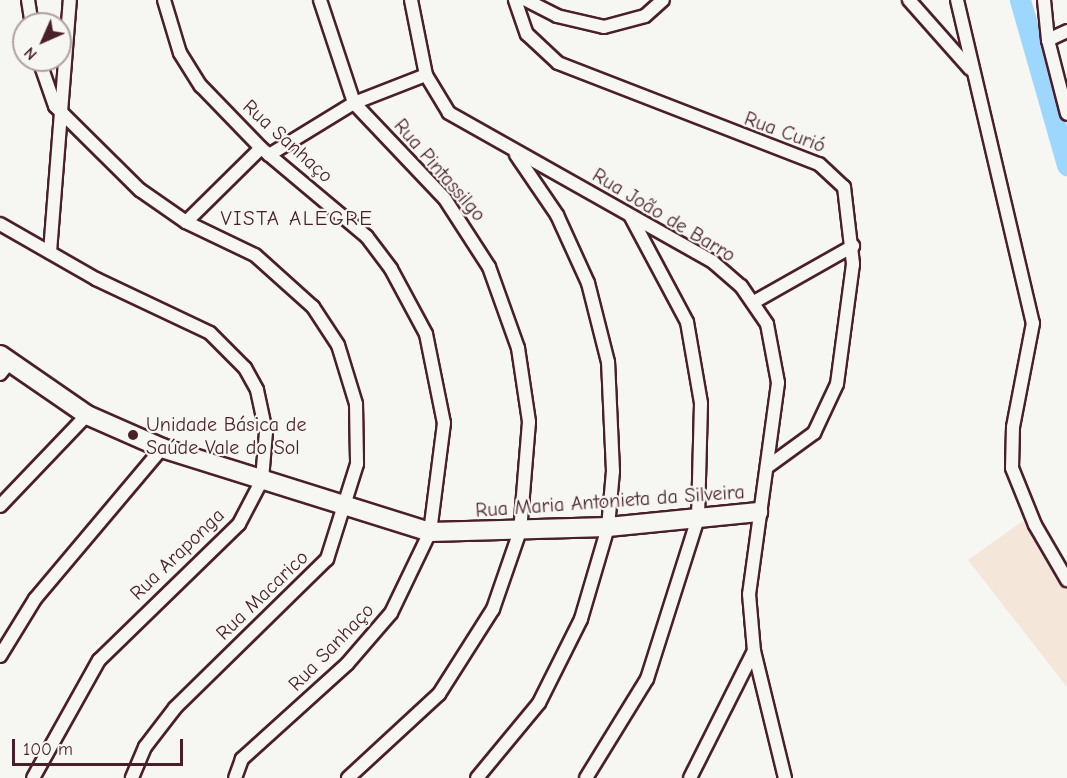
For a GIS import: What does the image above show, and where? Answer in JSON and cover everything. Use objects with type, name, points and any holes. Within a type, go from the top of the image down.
[{"type":"street","points":[[50,252],[63,116],[70,0]]},
{"type":"street","name":"Rua Sanhaço","points":[[164,0],[189,70],[265,152],[367,237],[426,334],[444,423],[430,532],[403,592],[375,635],[242,759],[236,778]]},
{"type":"street","name":"Rua Pintassilgo","points":[[320,0],[354,103],[461,220],[506,307],[529,422],[520,531],[493,609],[454,675],[423,711],[348,778]]},
{"type":"street","name":"Rua João de Barro","points":[[411,0],[426,75],[449,113],[513,152],[713,262],[754,302],[773,341],[778,370],[767,467],[749,579],[754,651],[785,778]]},
{"type":"street","name":"Rua Curió","points":[[515,0],[527,34],[558,63],[831,171],[845,193],[853,246],[844,347],[828,409],[805,442],[767,467]]},
{"type":"street","points":[[526,0],[557,16],[604,27],[645,16],[663,0]]},
{"type":"street","points":[[909,0],[971,70]]},
{"type":"street","points":[[957,0],[971,70],[1033,322],[1013,427],[1012,468],[1035,525],[1067,580]]},
{"type":"street","points":[[1044,0],[1048,40],[1067,114]]},
{"type":"street","points":[[1048,40],[1067,31]]},
{"type":"street","points":[[41,72],[63,116]]},
{"type":"street","points":[[42,75],[65,86]]},
{"type":"street","points":[[186,222],[265,152],[354,103],[426,75]]},
{"type":"street","name":"Rua Macarico","points":[[63,116],[150,199],[186,222],[268,265],[313,307],[338,345],[358,423],[357,464],[346,506],[319,570],[175,708],[145,747],[132,778]]},
{"type":"street","points":[[477,778],[524,726],[552,681],[591,595],[608,527],[612,445],[601,328],[573,245],[513,152]]},
{"type":"street","points":[[586,778],[647,679],[698,518],[701,403],[687,322],[631,216]]},
{"type":"street","points":[[0,224],[50,252],[186,319],[230,349],[257,390],[264,414],[262,480]]},
{"type":"street","points":[[754,302],[853,246]]},
{"type":"street","name":"Rua Maria Antonieta da Silveira","points":[[3,364],[87,415],[162,448],[430,532],[608,527],[758,512]]},
{"type":"street","points":[[0,506],[87,415]]},
{"type":"street","points":[[0,656],[35,599],[162,448]]},
{"type":"street","name":"Rua Araponga","points":[[33,778],[99,660],[226,538],[262,480]]},
{"type":"street","points":[[690,778],[754,651]]},
{"type":"shaded area","points":[[1023,521],[1067,584],[1067,687],[968,560]]},
{"type":"waterway","points":[[1020,0],[1067,165]]},
{"type":"place","name":"Unidade Básica de Saúde Vale do Sol","points":[[133,435]]},
{"type":"district","name":"VISTA ALEGRE","points":[[297,218]]}]
